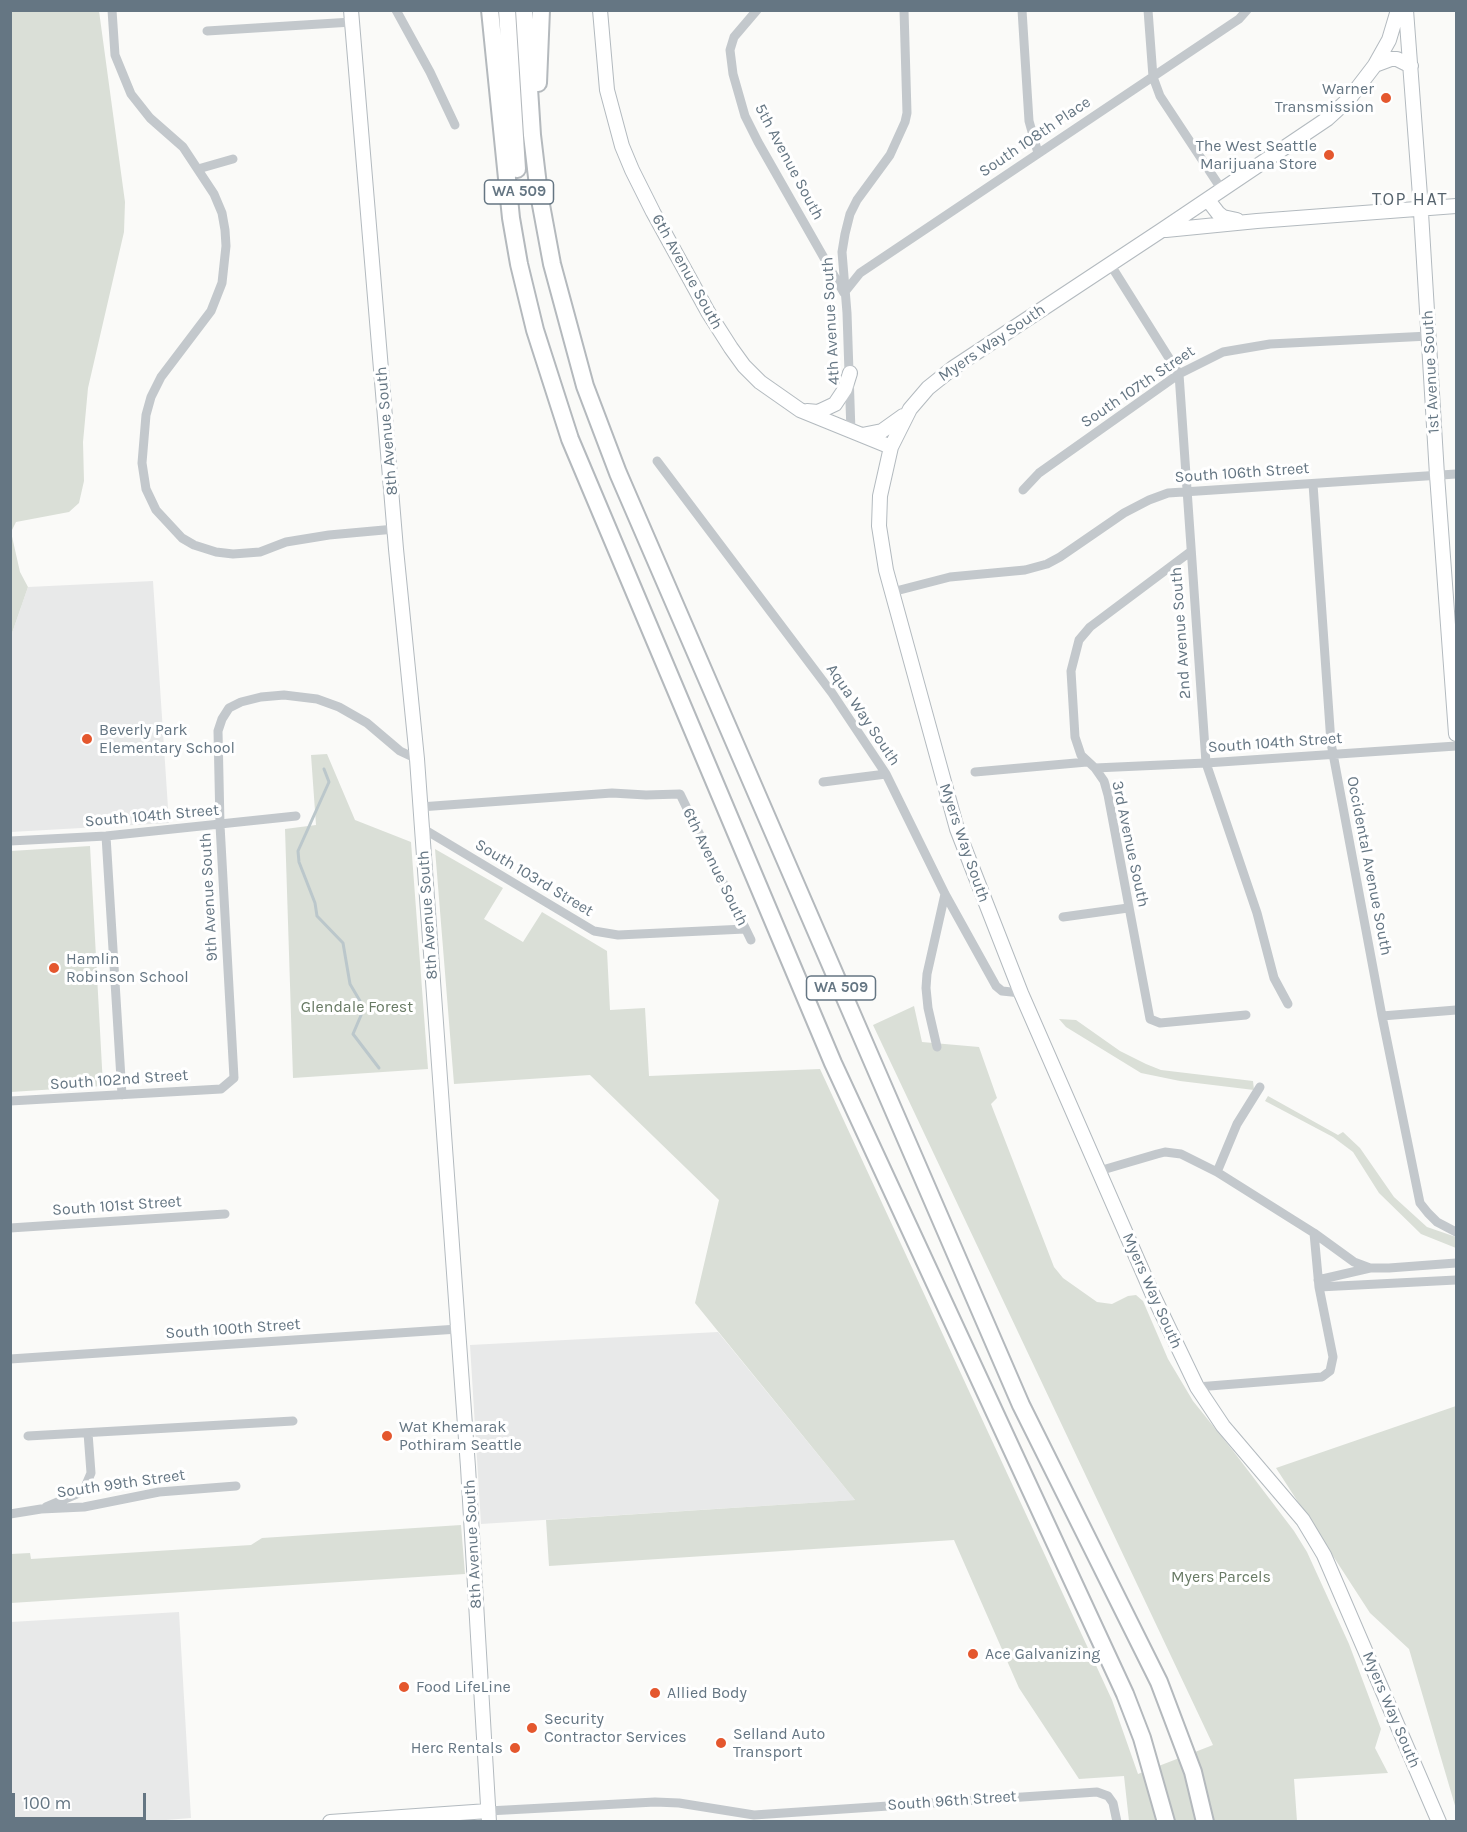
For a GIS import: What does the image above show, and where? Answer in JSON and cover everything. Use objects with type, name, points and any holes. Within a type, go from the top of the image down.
[{"type":"highway","points":[[490,10],[511,218],[519,264],[535,330],[548,371]]},
{"type":"highway","name":"WA 509","points":[[507,10],[518,176],[526,255],[548,371],[570,439],[833,1063],[1125,1694],[1142,1738],[1166,1821]]},
{"type":"highway","name":"WA 509","points":[[524,10],[532,135],[544,228],[563,311],[585,386],[618,473],[1021,1405],[1159,1682],[1193,1772],[1205,1821]]},
{"type":"highway","points":[[532,135],[538,77],[541,10]]},
{"type":"street","points":[[112,10],[115,56],[131,94],[150,118],[183,147],[214,194],[222,213],[225,230],[222,283],[211,311],[161,377],[151,397],[146,415],[142,463],[146,489],[156,510],[188,542],[216,552],[233,554],[260,552],[286,542],[329,534],[395,530]]},
{"type":"street","points":[[396,10],[430,72],[454,125]]},
{"type":"street","name":"6th Avenue South","points":[[600,10],[610,105],[622,146],[636,180],[708,312],[737,357],[760,382],[800,410],[891,447]]},
{"type":"street","name":"5th Avenue South","points":[[757,10],[734,37],[730,50],[733,75],[745,116],[844,293]]},
{"type":"street","name":"4th Avenue South","points":[[854,433],[842,252],[850,214],[857,200],[890,155],[905,122],[907,113],[904,10]]},
{"type":"street","points":[[1022,10],[1029,121],[1038,153]]},
{"type":"street","points":[[1148,10],[1153,77],[1160,96],[1222,190]]},
{"type":"street","name":"South 108th Place","points":[[844,293],[860,273],[1239,19],[1247,10]]},
{"type":"street","name":"Myers Way South","points":[[1398,10],[1389,40],[1375,65],[1359,89],[1338,110],[1208,200],[953,368],[928,388],[910,410],[891,447],[881,487],[879,510],[880,540],[892,592],[957,829],[1021,993],[1152,1293],[1197,1387],[1223,1426],[1303,1520],[1324,1555],[1439,1821]]},
{"type":"street","name":"1st Avenue South","points":[[1406,10],[1456,734]]},
{"type":"street","points":[[207,31],[351,16]]},
{"type":"street","name":"8th Avenue South","points":[[351,16],[417,759],[469,1479],[489,1816]]},
{"type":"street","points":[[1375,65],[1397,59],[1411,66]]},
{"type":"street","points":[[198,169],[233,159]]},
{"type":"street","points":[[1208,200],[1223,217],[1232,220],[1257,221]]},
{"type":"street","points":[[1162,230],[1456,206]]},
{"type":"street","name":"2nd Avenue South","points":[[1110,264],[1179,374],[1206,763],[1257,913],[1274,978],[1288,1004]]},
{"type":"street","name":"South 107th Street","points":[[1023,490],[1039,473],[1179,374],[1218,355],[1239,348],[1270,344],[1429,336]]},
{"type":"street","points":[[800,410],[818,412],[835,404],[840,398],[850,373]]},
{"type":"street","points":[[854,433],[868,435],[882,431],[910,410]]},
{"type":"street","points":[[854,433],[874,450],[879,458],[882,469],[881,487]]},
{"type":"street","name":"Aqua Way South","points":[[657,461],[832,693],[886,774],[945,894],[996,986],[1002,991],[1021,993]]},
{"type":"street","name":"South 106th Street","points":[[892,592],[950,577],[1024,570],[1047,564],[1124,513],[1168,493],[1456,474]]},
{"type":"street","name":"Occidental Avenue South","points":[[1313,484],[1332,754],[1382,1016],[1420,1203],[1437,1222],[1456,1232]]},
{"type":"street","name":"3rd Avenue South","points":[[1190,552],[1090,627],[1079,640],[1071,671],[1075,737],[1077,748],[1104,781],[1108,795],[1148,1016],[1154,1022],[1160,1023],[1246,1015]]},
{"type":"street","name":"9th Avenue South","points":[[228,1085],[234,1078],[220,825],[218,731],[222,719],[229,708],[261,697],[284,695],[317,699],[339,707],[367,723],[400,751],[417,759]]},
{"type":"street","name":"South 104th Street","points":[[975,772],[1091,765],[1206,763],[1456,746]]},
{"type":"street","points":[[823,782],[886,774]]},
{"type":"street","name":"6th Avenue South","points":[[420,807],[612,793],[680,794],[751,940]]},
{"type":"street","name":"South 104th Street","points":[[10,842],[106,836],[296,816]]},
{"type":"street","name":"South 103rd Street","points":[[422,828],[594,930],[618,935],[745,929]]},
{"type":"street","points":[[106,836],[122,1095]]},
{"type":"street","points":[[937,1047],[928,1008],[926,981],[945,894]]},
{"type":"street","points":[[1063,917],[1128,908]]},
{"type":"street","points":[[1382,1016],[1456,1010]]},
{"type":"street","name":"South 102nd Street","points":[[10,1101],[221,1089],[228,1085]]},
{"type":"street","points":[[1217,1172],[1237,1124],[1260,1087]]},
{"type":"street","points":[[1099,1171],[1165,1152],[1181,1154],[1217,1172],[1314,1233],[1354,1262],[1370,1268]]},
{"type":"street","name":"South 101st Street","points":[[10,1228],[225,1214]]},
{"type":"street","points":[[1197,1387],[1322,1377],[1330,1371],[1333,1357],[1318,1284],[1314,1233]]},
{"type":"street","points":[[1318,1284],[1370,1268],[1456,1263]]},
{"type":"street","points":[[1318,1284],[1456,1280]]},
{"type":"street","name":"South 100th Street","points":[[10,1359],[458,1329]]},
{"type":"street","points":[[28,1436],[293,1421]]},
{"type":"street","points":[[40,1509],[79,1493],[85,1487],[90,1473],[88,1433]]},
{"type":"street","name":"South 99th Street","points":[[10,1514],[40,1509],[84,1507],[159,1491],[236,1486]]},
{"type":"street","name":"South 96th Street","points":[[330,1821],[489,1816],[656,1802],[679,1803],[754,1815],[1097,1792],[1108,1796],[1113,1803],[1117,1821]]},
{"type":"shaded area","name":"Beverly Park Elementary School","points":[[153,581],[169,823],[11,832],[11,636],[28,587]]},
{"type":"shaded area","points":[[718,1332],[855,1500],[481,1524],[470,1345]]},
{"type":"shaded area","points":[[179,1612],[191,1818],[141,1822],[11,1821],[11,1622]]},
{"type":"green space","points":[[10,11],[99,11],[125,202],[124,232],[88,388],[83,442],[84,481],[79,503],[69,512],[16,522],[11,532],[20,572],[28,587],[11,636]]},
{"type":"green space","name":"Glendale Forest","points":[[327,754],[355,820],[411,842],[428,1069],[293,1078],[285,829],[316,825],[311,755]]},
{"type":"green space","name":"Hamlin Robinson School","points":[[90,846],[103,1086],[11,1092],[11,851]]},
{"type":"green space","name":"Myers Parcels","points":[[435,849],[503,888],[484,919],[523,942],[542,912],[607,951],[610,1010],[645,1008],[649,1076],[820,1069],[1112,1700],[1138,1774],[1213,1745],[873,1025],[914,1006],[922,1042],[979,1047],[997,1098],[991,1104],[1054,1267],[1063,1278],[1097,1302],[1112,1304],[1128,1296],[1136,1295],[1143,1301],[1168,1359],[1193,1401],[1294,1531],[1307,1552],[1349,1644],[1381,1729],[1375,1748],[1388,1773],[1294,1779],[1297,1821],[1129,1821],[1124,1776],[1079,1779],[1019,1688],[954,1540],[549,1566],[546,1520],[855,1500],[695,1303],[719,1200],[590,1075],[454,1084]]},
{"type":"green space","points":[[1059,1019],[1076,1020],[1120,1051],[1161,1070],[1253,1081],[1254,1090],[1180,1081],[1141,1073],[1066,1027]]},
{"type":"green space","points":[[1268,1096],[1338,1135],[1343,1132],[1360,1148],[1394,1197],[1427,1227],[1456,1237],[1456,1248],[1421,1234],[1379,1193],[1353,1152],[1333,1137],[1265,1101]]},
{"type":"green space","points":[[1456,1406],[1456,1809],[1409,1649],[1370,1613],[1276,1468]]},
{"type":"green space","points":[[461,1525],[465,1574],[11,1603],[11,1554],[30,1553],[31,1559],[251,1545],[262,1538]]},
{"type":"waterway","points":[[324,769],[329,782],[298,851],[299,862],[315,903],[317,916],[343,943],[350,984],[360,1001],[362,1013],[353,1034],[379,1068]]},
{"type":"place","name":"Warner Transmission","points":[[1386,98]]},
{"type":"place","name":"The West Seattle Marijuana Store","points":[[1329,155]]},
{"type":"place","name":"Beverly Park Elementary School","points":[[87,739]]},
{"type":"place","name":"Hamlin Robinson School","points":[[54,968]]},
{"type":"place","name":"Wat Khemarak Pothiram Seattle","points":[[387,1436]]},
{"type":"place","name":"Ace Galvanizing","points":[[973,1654]]},
{"type":"place","name":"Food LifeLine","points":[[404,1687]]},
{"type":"place","name":"Allied Body","points":[[655,1693]]},
{"type":"place","name":"Security Contractor Services","points":[[532,1728]]},
{"type":"place","name":"Selland Auto Transport","points":[[721,1743]]},
{"type":"place","name":"Herc Rentals","points":[[515,1748]]},
{"type":"district","name":"TOP HAT","points":[[1410,200]]}]
